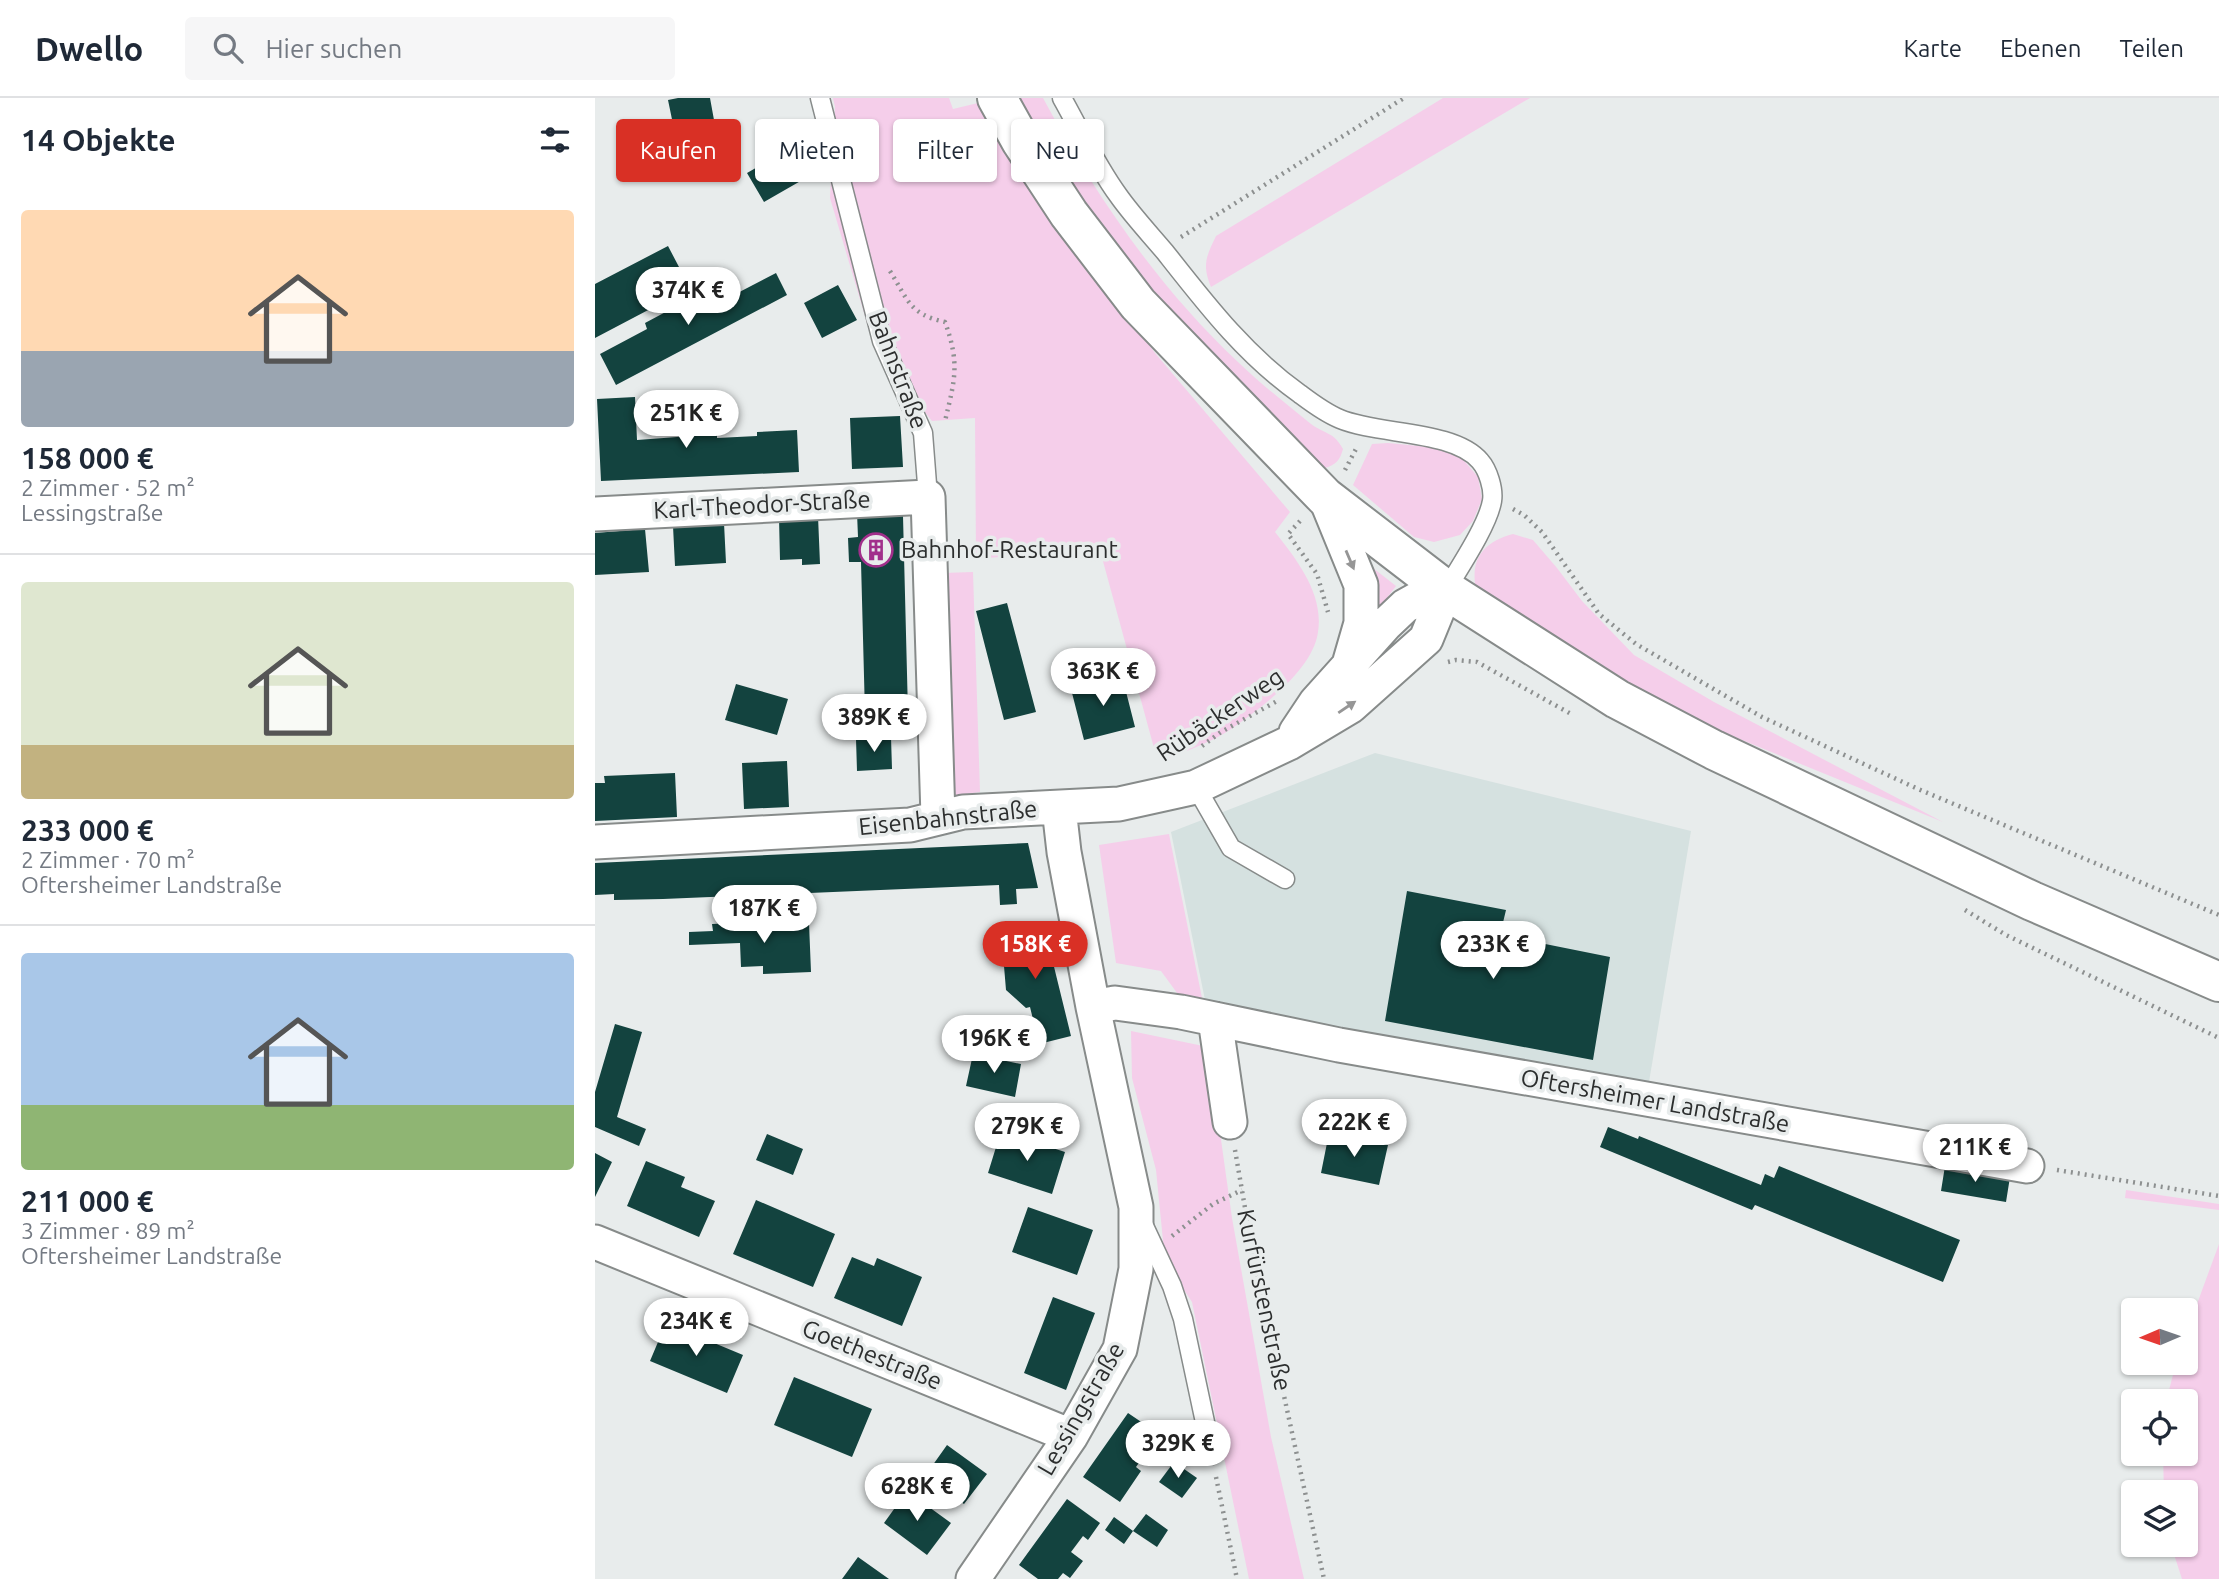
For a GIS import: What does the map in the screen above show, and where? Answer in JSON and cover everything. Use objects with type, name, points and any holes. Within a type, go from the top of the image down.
[{"type":"main road","points":[[997,98],[1021,141],[1069,214],[1137,304],[1325,497],[1446,590],[1617,699],[1714,750],[2057,912],[2219,982]]},
{"type":"street","name":"Karl-Theodor-Straße","points":[[595,514],[928,497]]},
{"type":"street","name":"Bahnstraße","points":[[928,497],[938,817]]},
{"type":"street","points":[[1325,497],[1360,585],[1361,623],[1347,668]]},
{"type":"street","points":[[1289,743],[1316,702],[1386,624],[1405,606],[1423,596],[1446,590]]},
{"type":"street","name":"Eisenbahnstraße","points":[[595,842],[910,825],[963,812],[1119,804],[1196,787],[1289,743],[1351,706],[1426,639],[1446,590]]},
{"type":"street","name":"Lessingstraße","points":[[973,1579],[1071,1436],[1120,1349],[1136,1269],[1136,1207],[1093,1007],[1064,852],[1059,808]]},
{"type":"street","name":"Oftersheimer Landstraße","points":[[1093,1007],[1115,1003],[1181,1012],[1339,1045],[2027,1166]]},
{"type":"street","points":[[1215,1019],[1230,1122]]},
{"type":"street","name":"Goethestraße","points":[[595,1242],[1071,1436]]},
{"type":"lane","name":"Bahnstraße","points":[[820,98],[882,341],[923,433],[928,497]]},
{"type":"lane","points":[[1062,98],[1117,194],[1220,322],[1257,359],[1322,410],[1341,420],[1453,444],[1469,451],[1482,462],[1490,479],[1493,498],[1489,514],[1446,590]]},
{"type":"lane","points":[[1196,787],[1231,848],[1285,879]]},
{"type":"lane","points":[[1136,1207],[1172,1286],[1183,1319],[1212,1455]]},
{"type":"path","points":[[1162,249],[1404,98]]},
{"type":"path","points":[[887,266],[913,309],[931,319],[945,322],[954,348],[955,379],[940,442],[924,446]]},
{"type":"path","points":[[1329,616],[1317,574],[1288,534],[1325,497],[1348,465],[1366,427]]},
{"type":"path","points":[[1493,498],[1524,515],[1542,532],[1599,614],[1636,644],[1762,717],[1918,789],[2219,915]]},
{"type":"path","points":[[1437,665],[1457,660],[1477,662],[1584,720]]},
{"type":"path","name":"Rübäckerweg","points":[[1192,754],[1221,733],[1287,695]]},
{"type":"path","points":[[1959,906],[2006,935],[2219,1038]]},
{"type":"path","name":"Kurfürstenstraße","points":[[1230,1122],[1253,1254],[1324,1579]]},
{"type":"path","points":[[2027,1166],[2219,1196]]},
{"type":"path","points":[[1153,1247],[1171,1237],[1213,1204],[1242,1190]]},
{"type":"path","points":[[1212,1455],[1237,1579]]},
{"type":"shaded area","points":[[833,98],[949,98],[953,109],[978,103],[989,119],[893,119],[893,182],[997,182],[997,131],[1011,151],[1011,182],[1032,182],[1087,262],[1155,353],[1290,512],[1275,532],[1300,566],[1313,591],[1319,618],[1314,646],[1307,660],[1284,687],[1224,734],[1168,759],[1154,748],[1098,543],[1058,552],[976,559],[975,418],[932,421],[875,350],[830,198],[831,182],[879,182],[879,119],[834,119]]},
{"type":"shaded area","points":[[1016,98],[1043,98],[1055,119],[1029,119]]},
{"type":"shaded area","points":[[1443,98],[1530,98],[1211,287],[1206,261],[1216,236]]},
{"type":"shaded area","points":[[1068,182],[1092,182],[1155,271],[1209,333],[1274,394],[1311,424],[1336,439],[1343,449],[1335,464],[1325,468],[1313,462],[1143,287]]},
{"type":"shaded area","points":[[1372,444],[1429,447],[1461,457],[1478,477],[1482,499],[1473,521],[1460,535],[1434,542],[1414,537],[1353,485]]},
{"type":"shaded area","points":[[1513,534],[1533,540],[1582,601],[1634,655],[1714,702],[1943,822],[1705,725],[1567,651],[1476,590],[1475,569],[1481,553],[1494,542]]},
{"type":"shaded area","points":[[1368,564],[1396,586],[1377,611]]},
{"type":"shaded area","points":[[973,572],[980,792],[945,797],[943,573]]},
{"type":"shaded area","points":[[1375,753],[1691,831],[1648,1088],[1206,1005],[1171,832]]},
{"type":"shaded area","points":[[1169,834],[1203,1003],[1180,997],[1161,971],[1116,963],[1099,845]]},
{"type":"shaded area","points":[[1131,1031],[1208,1047],[1232,1218],[1271,1437],[1304,1579],[1249,1579],[1192,1302],[1165,1261],[1156,1170],[1132,1078]]},
{"type":"shaded area","points":[[2126,1190],[2219,1204],[2219,1210],[2125,1198]]},
{"type":"shaded area","points":[[2219,1244],[2219,1579],[2182,1579],[2175,1557],[2198,1557],[2198,1480],[2164,1480],[2163,1466],[2198,1466],[2198,1389],[2169,1389],[2173,1376],[2198,1376],[2198,1301]]},
{"type":"building","points":[[710,98],[714,119],[672,119],[668,100]]},
{"type":"building","points":[[755,168],[755,182],[799,182],[764,202],[747,173]]},
{"type":"building","points":[[668,246],[690,288],[595,338],[595,284]]},
{"type":"building","points":[[776,273],[787,295],[616,385],[600,354],[647,329],[645,323],[718,284],[726,299]]},
{"type":"building","points":[[838,285],[857,320],[822,338],[804,303]]},
{"type":"building","points":[[635,397],[637,440],[717,434],[717,438],[757,436],[757,432],[797,430],[799,472],[601,481],[597,399]]},
{"type":"building","points":[[900,416],[903,467],[852,469],[850,418]]},
{"type":"building","points":[[896,511],[903,516],[908,713],[865,714],[861,562],[849,562],[848,538],[858,537],[857,513]]},
{"type":"building","points":[[818,516],[820,564],[802,565],[802,559],[780,560],[779,518]]},
{"type":"building","points":[[724,523],[726,563],[675,566],[673,526]]},
{"type":"building","points":[[645,529],[649,572],[595,575],[595,533]]},
{"type":"building","points":[[1007,603],[1036,712],[1004,720],[976,611]]},
{"type":"building","points":[[1122,676],[1135,727],[1084,740],[1071,689]]},
{"type":"building","points":[[736,684],[788,699],[777,735],[725,720]]},
{"type":"building","points":[[891,737],[892,769],[857,771],[856,739]]},
{"type":"building","points":[[787,761],[789,807],[744,809],[742,763]]},
{"type":"building","points":[[675,773],[677,817],[595,821],[595,783],[605,783],[604,776]]},
{"type":"building","points":[[1028,843],[1038,888],[1016,889],[1017,904],[1000,905],[999,885],[663,899],[614,900],[614,894],[595,895],[595,863]]},
{"type":"building","points":[[1407,891],[1506,910],[1500,935],[1610,957],[1593,1060],[1385,1021]]},
{"type":"building","points":[[761,922],[761,925],[809,923],[811,972],[763,974],[763,966],[741,967],[740,943],[689,945],[689,932],[713,931],[712,924]]},
{"type":"building","points":[[1044,926],[1071,1036],[1039,1044],[1030,1007],[1026,1008],[1006,990],[1001,930]]},
{"type":"building","points":[[615,1024],[642,1032],[617,1117],[646,1129],[639,1146],[595,1127],[595,1092]]},
{"type":"building","points":[[973,1054],[1021,1064],[1015,1097],[966,1086]]},
{"type":"building","points":[[1608,1127],[1638,1139],[1639,1136],[1761,1185],[1765,1174],[1774,1178],[1779,1166],[1960,1240],[1943,1282],[1755,1205],[1752,1210],[1600,1147]]},
{"type":"building","points":[[1001,1131],[1065,1152],[1052,1194],[988,1173]]},
{"type":"building","points":[[1329,1133],[1388,1145],[1379,1185],[1321,1173]]},
{"type":"building","points":[[767,1134],[803,1149],[793,1175],[756,1160]]},
{"type":"building","points":[[595,1153],[612,1162],[595,1197]]},
{"type":"building","points":[[646,1161],[685,1177],[681,1187],[715,1201],[699,1237],[627,1206]]},
{"type":"building","points":[[1945,1166],[2010,1177],[2006,1202],[1941,1191]]},
{"type":"building","points":[[756,1200],[835,1234],[813,1287],[733,1254]]},
{"type":"building","points":[[1028,1207],[1093,1230],[1077,1275],[1012,1252]]},
{"type":"building","points":[[852,1257],[874,1266],[877,1258],[922,1277],[902,1326],[834,1298]]},
{"type":"building","points":[[1053,1297],[1095,1313],[1066,1390],[1024,1373]]},
{"type":"building","points":[[666,1323],[743,1355],[727,1393],[650,1361]]},
{"type":"building","points":[[794,1377],[872,1409],[852,1457],[774,1425]]},
{"type":"building","points":[[1128,1413],[1159,1434],[1136,1467],[1141,1471],[1120,1502],[1083,1477]]},
{"type":"building","points":[[947,1445],[987,1474],[964,1504],[925,1476]]},
{"type":"building","points":[[1174,1462],[1197,1478],[1182,1498],[1159,1482]]},
{"type":"building","points":[[907,1491],[951,1523],[927,1555],[884,1523]]},
{"type":"building","points":[[1067,1499],[1100,1523],[1088,1540],[1083,1536],[1071,1552],[1083,1561],[1070,1578],[1063,1573],[1058,1579],[1038,1579],[1019,1565]]},
{"type":"building","points":[[1146,1514],[1168,1530],[1157,1547],[1133,1531]]},
{"type":"building","points":[[1114,1517],[1133,1531],[1124,1544],[1105,1530]]},
{"type":"building","points":[[858,1557],[889,1579],[842,1579]]},
{"type":"place","name":"Bahnhof-Restaurant","points":[[876,550]]}]
